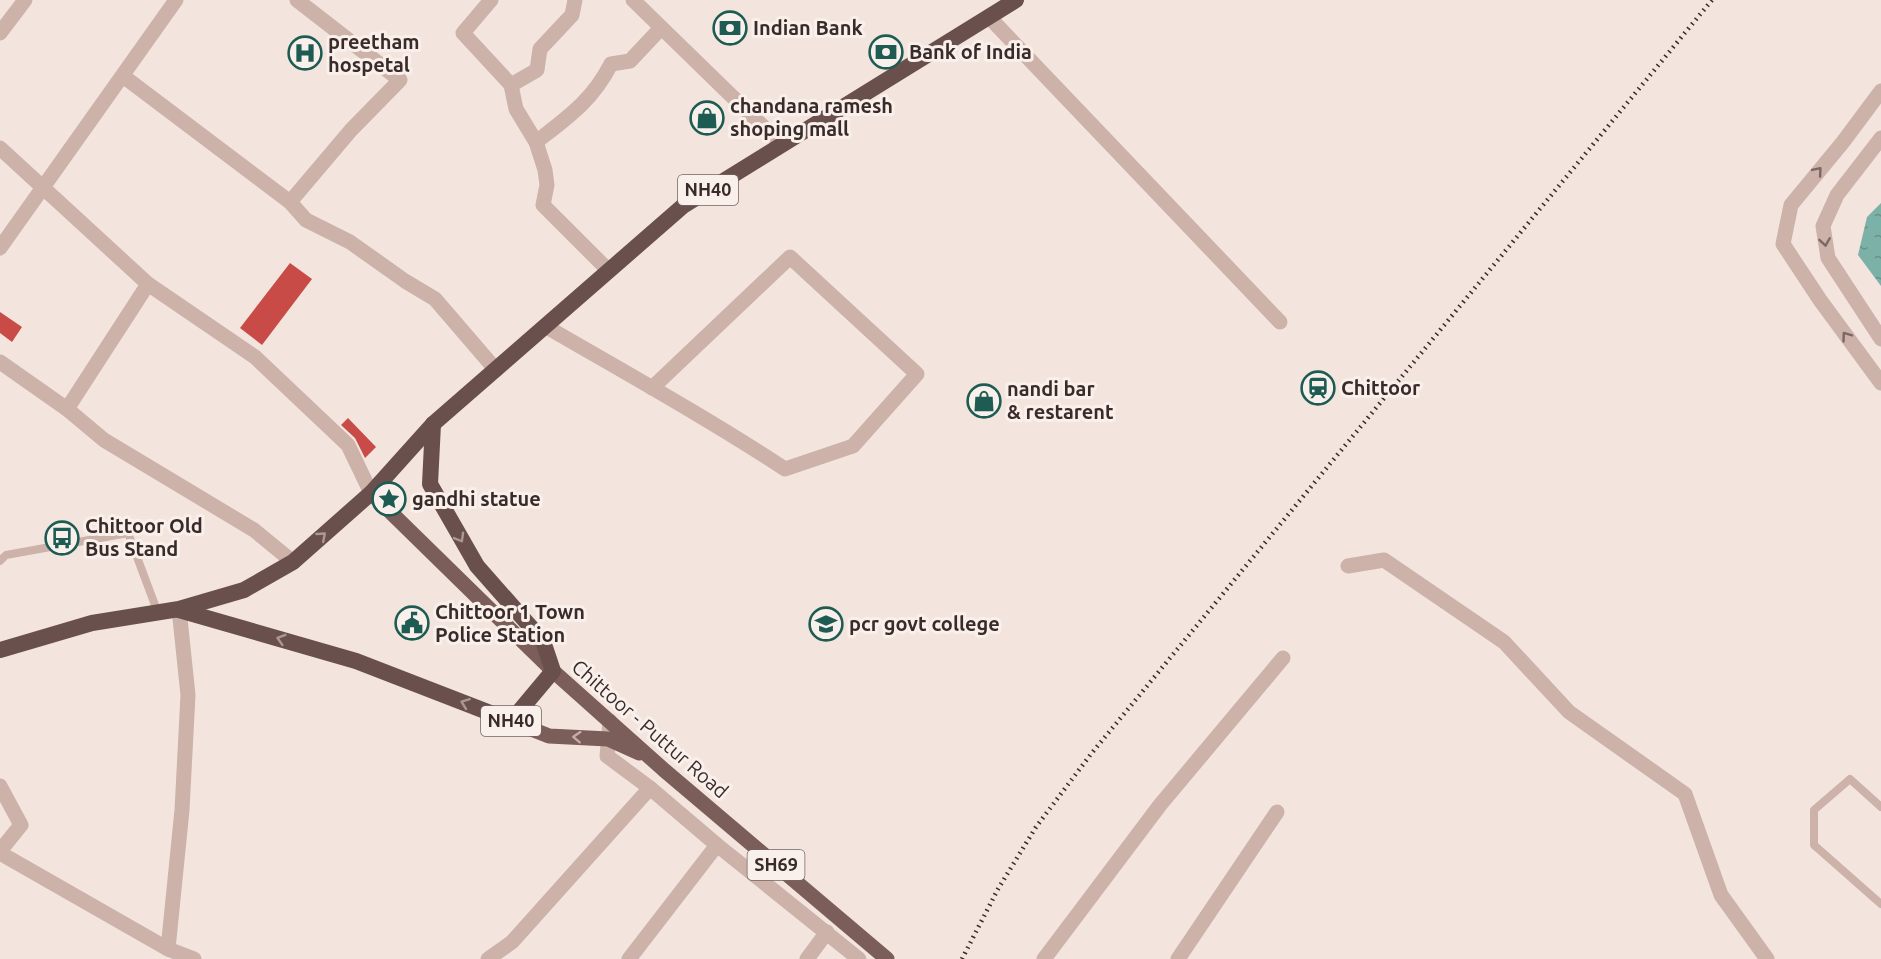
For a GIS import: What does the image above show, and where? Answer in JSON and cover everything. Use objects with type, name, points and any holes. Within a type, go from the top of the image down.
[{"type":"highway","name":"NH40","points":[[1,646],[92,623],[179,609],[244,590],[293,562],[371,493],[433,424],[683,206],[1016,0]]},
{"type":"highway","points":[[433,424],[430,484],[477,566],[543,641],[553,671]]},
{"type":"highway","name":"NH40","points":[[179,609],[356,661],[512,721],[553,671]]},
{"type":"main road","name":"Chittoor - Puttur Road","points":[[371,493],[553,671],[652,760],[887,959]]},
{"type":"main road","points":[[512,721],[549,736],[608,739],[652,760]]},
{"type":"street","points":[[0,33],[25,0]]},
{"type":"street","points":[[0,248],[176,0]]},
{"type":"street","points":[[290,202],[351,130],[400,80],[297,0]]},
{"type":"street","points":[[491,0],[464,33],[511,85],[516,110],[536,142],[545,170],[547,185],[543,205],[609,271]]},
{"type":"street","points":[[511,85],[537,70],[540,49],[572,15],[575,0]]},
{"type":"street","points":[[633,0],[782,145]]},
{"type":"street","points":[[989,17],[1280,322]]},
{"type":"street","points":[[536,142],[579,109],[602,82],[611,64],[630,61],[661,28]]},
{"type":"street","points":[[123,76],[290,202],[306,220],[350,242],[435,299],[496,370]]},
{"type":"street","points":[[1881,91],[1791,205],[1783,244],[1820,300],[1881,383]]},
{"type":"street","points":[[1881,138],[1837,195],[1823,226],[1828,258],[1881,339]]},
{"type":"street","points":[[0,148],[148,284],[255,357],[348,445],[371,493]]},
{"type":"street","points":[[545,326],[652,388],[720,427],[785,469],[853,446],[917,374],[790,257],[652,388]]},
{"type":"street","points":[[67,409],[148,284]]},
{"type":"street","points":[[0,362],[67,409],[105,440],[254,530],[293,562]]},
{"type":"street","points":[[1348,566],[1384,560],[1504,642],[1569,712],[1685,794],[1721,896],[1767,959]]},
{"type":"street","points":[[168,949],[182,810],[188,695],[179,609]]},
{"type":"street","points":[[1044,959],[1160,805],[1283,658]]},
{"type":"street","points":[[610,720],[607,756],[650,788],[859,959]]},
{"type":"street","points":[[0,786],[21,825],[0,852],[168,949],[194,959]]},
{"type":"street","points":[[488,959],[512,942],[650,788]]},
{"type":"street","points":[[1178,959],[1277,812]]},
{"type":"street","points":[[629,959],[717,845]]},
{"type":"street","points":[[807,959],[827,932]]},
{"type":"lane","points":[[0,561],[6,555],[128,533],[158,612]]},
{"type":"lane","points":[[1881,807],[1850,779],[1814,810],[1814,846],[1881,904]]},
{"type":"water","points":[[1881,203],[1881,286],[1858,255],[1867,217]]},
{"type":"building","points":[[290,263],[312,279],[262,345],[240,328]]},
{"type":"building","points":[[0,312],[22,327],[12,342],[0,333]]},
{"type":"building","points":[[348,418],[376,447],[365,458],[355,438],[341,425]]},
{"type":"railway","points":[[962,959],[998,889],[1036,827],[1091,754],[1712,0]]},
{"type":"place","name":"Indian Bank","points":[[730,28]]},
{"type":"place","name":"Bank of India","points":[[886,52]]},
{"type":"place","name":"preetham hospetal","points":[[305,53]]},
{"type":"place","name":"chandana ramesh shoping mall","points":[[707,118]]},
{"type":"place","name":"Chittoor","points":[[1318,388]]},
{"type":"place","name":"nandi bar & restarent","points":[[984,401]]},
{"type":"place","name":"gandhi statue","points":[[389,499]]},
{"type":"place","name":"Chittoor Old Bus Stand","points":[[62,538]]},
{"type":"place","name":"Chittoor 1 Town Police Station","points":[[412,623]]},
{"type":"place","name":"pcr govt college","points":[[826,624]]}]
